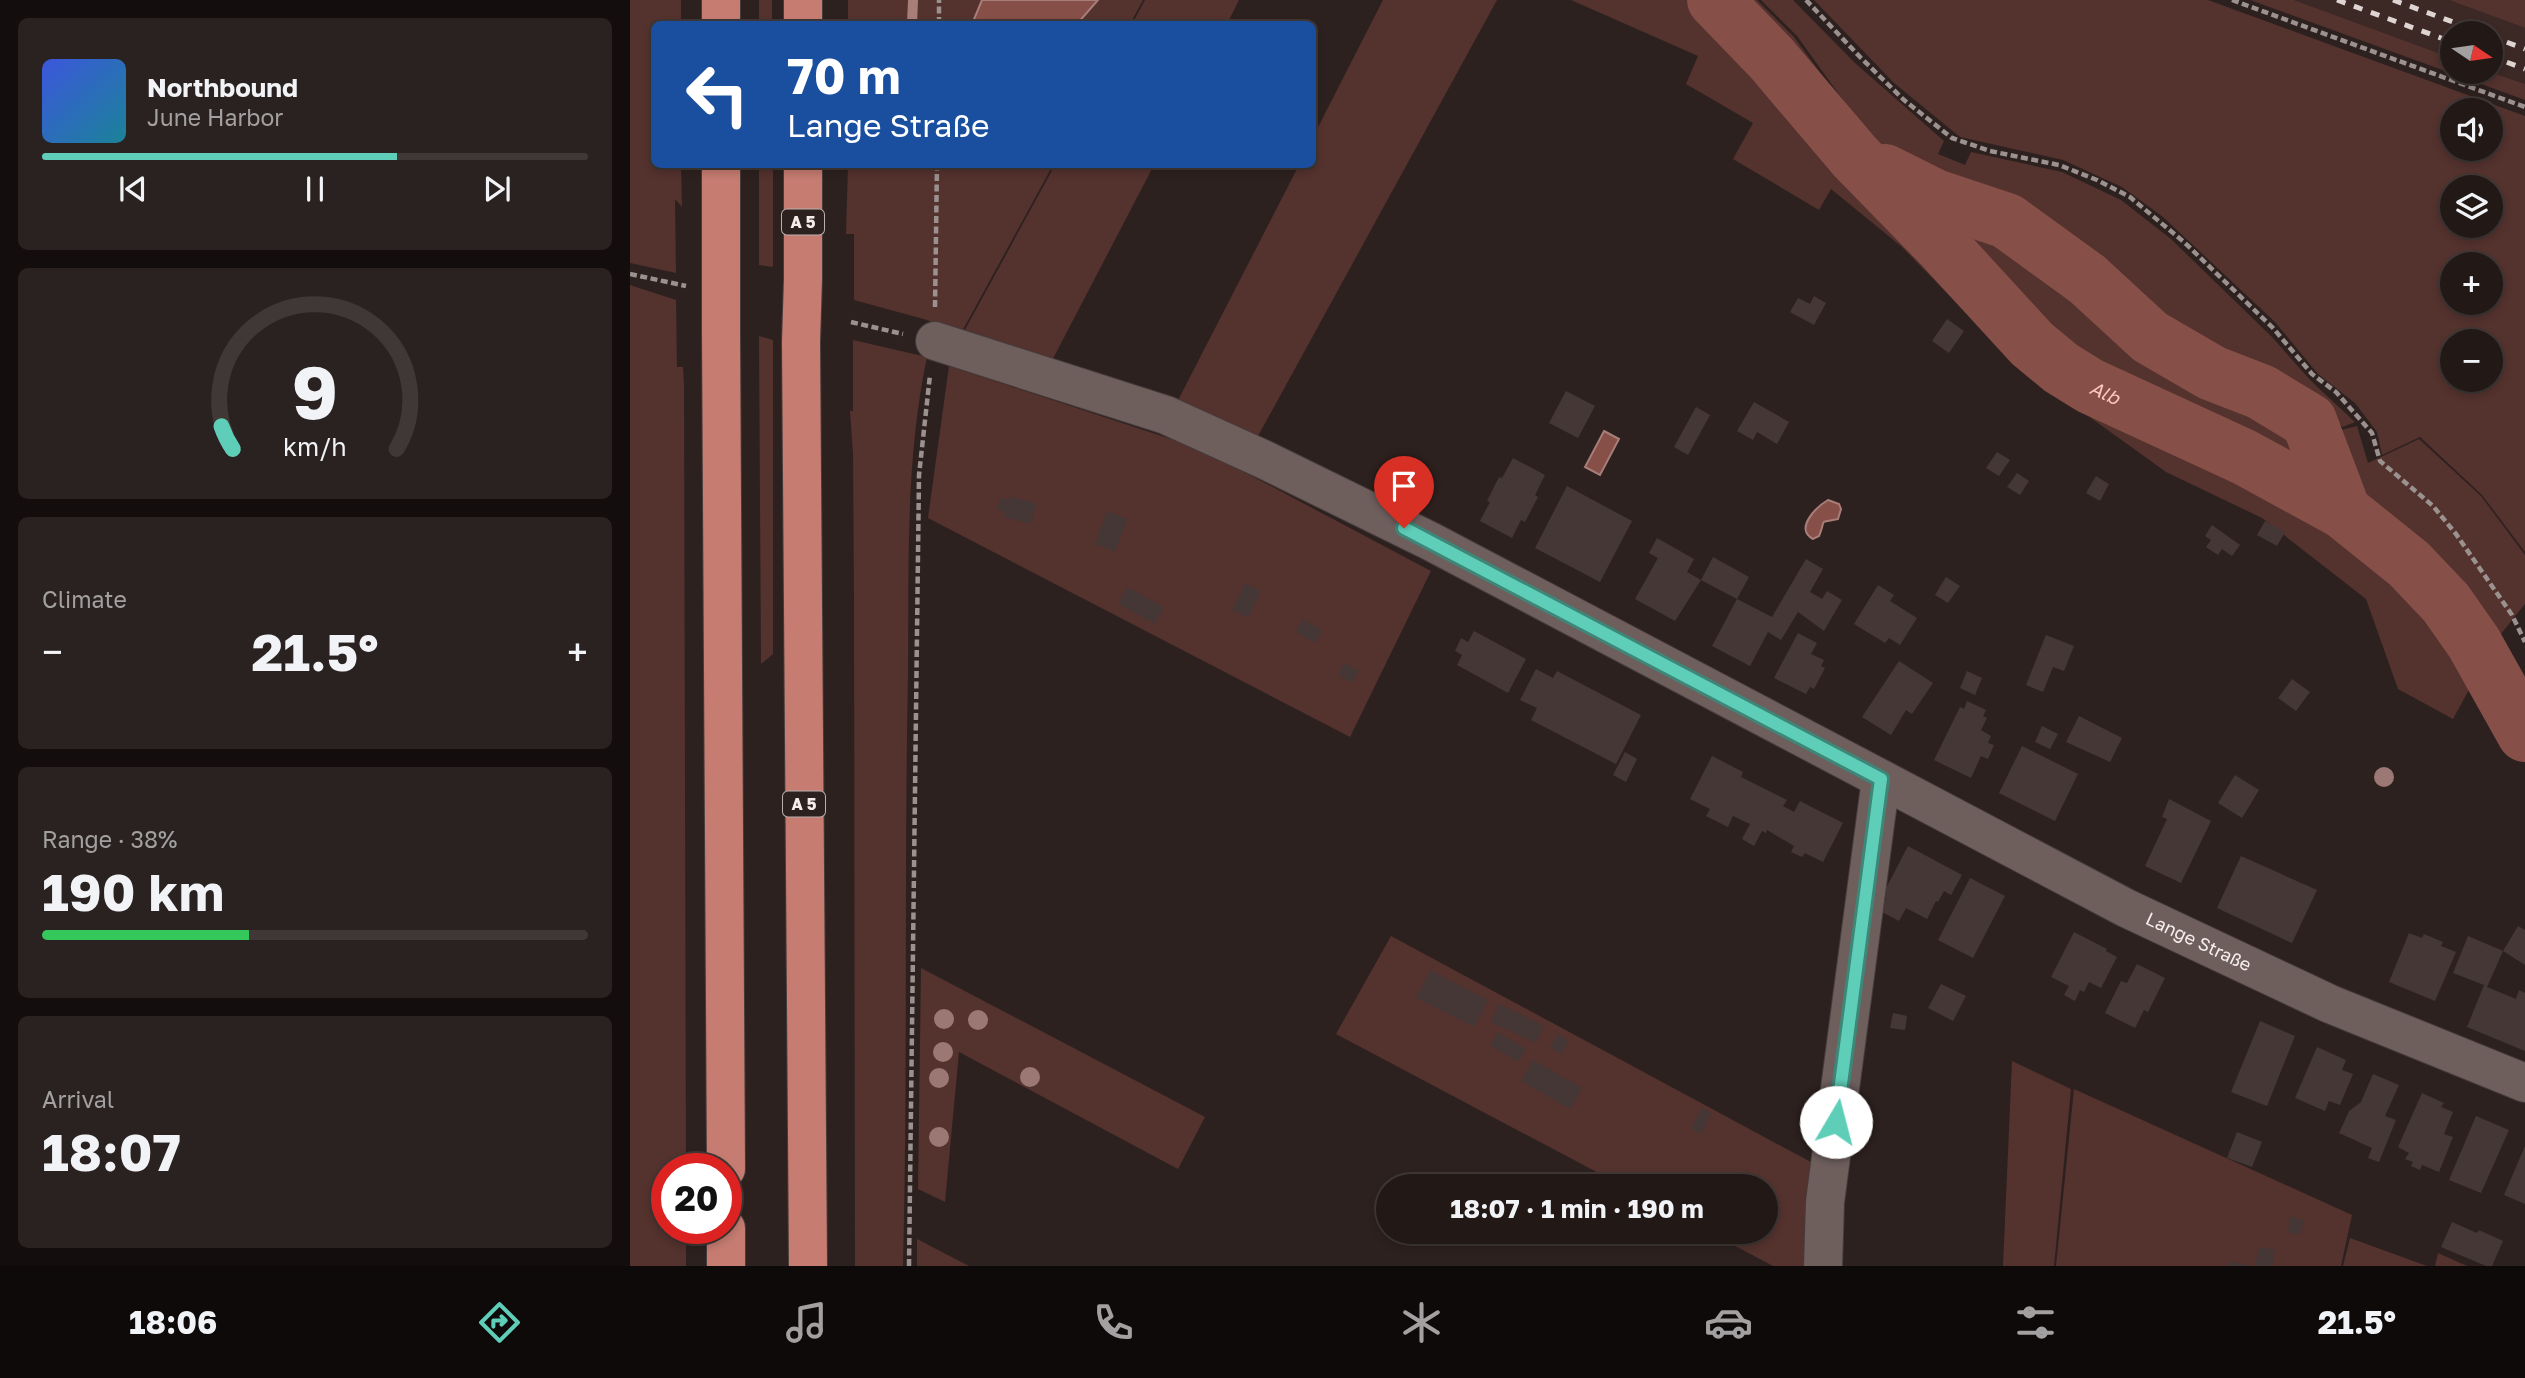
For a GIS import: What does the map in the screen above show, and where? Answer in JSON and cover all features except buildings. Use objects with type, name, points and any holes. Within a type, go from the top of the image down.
[{"type":"highway","points":[[721,0],[721,21]]},
{"type":"highway","points":[[803,0],[803,21]]},
{"type":"highway","points":[[721,168],[726,1153]]},
{"type":"highway","name":"A 5","points":[[803,168],[801,342],[808,1266]]},
{"type":"highway","points":[[726,1244],[726,1266]]},
{"type":"street","name":"Lange Straße","points":[[935,341],[1166,415],[1404,528],[2126,908],[2330,1004],[2525,1083]]},
{"type":"street","points":[[1823,1266],[1825,1202],[1881,779]]},
{"type":"path","points":[[939,0],[939,21]]},
{"type":"path","points":[[1806,0],[1896,92],[1952,138],[1990,151],[2059,165],[2097,180],[2130,197],[2185,243],[2273,328],[2312,374],[2336,392],[2372,433],[2380,461],[2433,506],[2484,572],[2512,615],[2525,642]]},
{"type":"path","points":[[2232,0],[2525,107]]},
{"type":"path","points":[[909,1266],[919,475],[935,341],[937,168]]},
{"type":"path","points":[[630,274],[686,286]]},
{"type":"path","points":[[851,323],[935,341]]},
{"type":"shaded area","points":[[630,0],[681,0],[681,21],[651,21],[651,168],[681,168],[682,207],[675,199],[676,273],[630,263]]},
{"type":"shaded area","points":[[759,0],[772,0],[772,21],[759,21]]},
{"type":"shaded area","points":[[848,0],[982,0],[973,21],[848,21]]},
{"type":"shaded area","points":[[982,0],[1098,0],[1080,21],[973,21]]},
{"type":"shaded area","points":[[1098,0],[1143,0],[1132,21],[1080,21]]},
{"type":"shaded area","points":[[1145,0],[1239,0],[1228,21],[1134,21]]},
{"type":"shaded area","points":[[1383,0],[1497,0],[1252,447],[1172,412],[1297,168],[1316,168],[1316,131]]},
{"type":"shaded area","points":[[1571,0],[1757,0],[1794,37],[1870,141],[1883,166],[1940,195],[1885,165],[1871,139],[1797,36],[1761,0],[1793,0],[1855,63],[1944,141],[1938,154],[1965,165],[1971,152],[2062,172],[2121,200],[2171,239],[2355,422],[2343,427],[2291,381],[2168,333],[2125,287],[2065,238],[1997,195],[1941,172],[1940,188],[1942,174],[1996,197],[2064,239],[2168,335],[2289,382],[2341,430],[2357,426],[2368,463],[2419,439],[2481,496],[2525,555],[2525,604],[2496,640],[2453,719],[2398,689],[2366,599],[2262,518],[2166,472],[2016,364],[1902,247],[1831,189],[1819,210],[1733,159],[1753,123],[1686,84],[1698,56]]},
{"type":"shaded area","points":[[1814,0],[2208,0],[2476,98],[2440,98],[2440,161],[2503,161],[2503,108],[2525,116],[2525,552],[2482,495],[2420,437],[2382,455],[2377,432],[2355,403],[2318,374],[2275,322],[2163,217],[2122,187],[2063,160],[1960,137],[1894,83]]},
{"type":"shaded area","points":[[2250,0],[2294,0],[2440,54],[2440,69]]},
{"type":"shaded area","points":[[2294,0],[2449,0],[2525,28],[2525,84],[2503,76],[2503,21],[2440,21],[2440,54]]},
{"type":"shaded area","points":[[2449,0],[2525,0],[2525,28]]},
{"type":"shaded area","points":[[2503,76],[2525,84],[2525,100],[2481,84],[2503,84]]},
{"type":"shaded area","points":[[759,168],[773,168],[773,267],[759,265]]},
{"type":"shaded area","points":[[848,168],[1051,168],[960,335],[927,320],[854,300],[854,234],[846,234]]},
{"type":"shaded area","points":[[1053,168],[1152,168],[1047,370],[961,337]]},
{"type":"shaded area","points":[[630,285],[676,300],[677,367],[683,367],[686,1153],[651,1153],[651,1244],[686,1244],[686,1266],[630,1266]]},
{"type":"shaded area","points":[[759,336],[773,340],[773,654],[761,664]]},
{"type":"shaded area","points":[[853,340],[927,357],[915,436],[910,515],[903,1266],[855,1266],[854,596],[850,411],[853,411]]},
{"type":"shaded area","points":[[949,366],[1201,449],[1431,571],[1350,737],[928,518]]},
{"type":"shaded area","points":[[1604,431],[1619,439],[1600,475],[1585,467]]},
{"type":"shaded area","points":[[1828,500],[1839,504],[1841,509],[1838,519],[1824,522],[1819,536],[1813,539],[1808,535],[1806,524],[1813,513]]},
{"type":"shaded area","points":[[1391,936],[1822,1168],[1815,1266],[1773,1266],[1732,1244],[1778,1244],[1778,1174],[1600,1174],[1336,1034]]},
{"type":"shaded area","points":[[921,968],[1205,1117],[1178,1169],[959,1052],[945,1202],[918,1189]]},
{"type":"shaded area","points":[[2012,1061],[2071,1089],[2054,1266],[2003,1266]]},
{"type":"shaded area","points":[[2074,1089],[2352,1215],[2341,1266],[2056,1266]]},
{"type":"shaded area","points":[[2350,1238],[2427,1266],[2343,1266]]},
{"type":"shaded area","points":[[917,1239],[969,1266],[917,1266]]},
{"type":"shaded area","points":[[2438,1253],[2467,1266],[2435,1266]]},
{"type":"waterway","points":[[912,21],[913,0]]},
{"type":"waterway","name":"Alb","points":[[1715,0],[1771,58],[1855,157],[2032,344],[2061,368],[2090,386],[2244,457],[2343,511],[2409,564],[2446,603],[2474,643],[2525,734]]},
{"type":"waterway","points":[[1885,172],[1935,197],[2007,221],[2087,279],[2150,337],[2212,373],[2261,392],[2309,421],[2343,511]]},
{"type":"railway","points":[[2337,0],[2440,38]]},
{"type":"railway","points":[[2393,0],[2450,21]]},
{"type":"railway","points":[[2503,41],[2525,49]]},
{"type":"railway","points":[[2503,61],[2525,69]]},
{"type":"route","points":[[1404,528],[1881,779],[1836,1122]]}]
